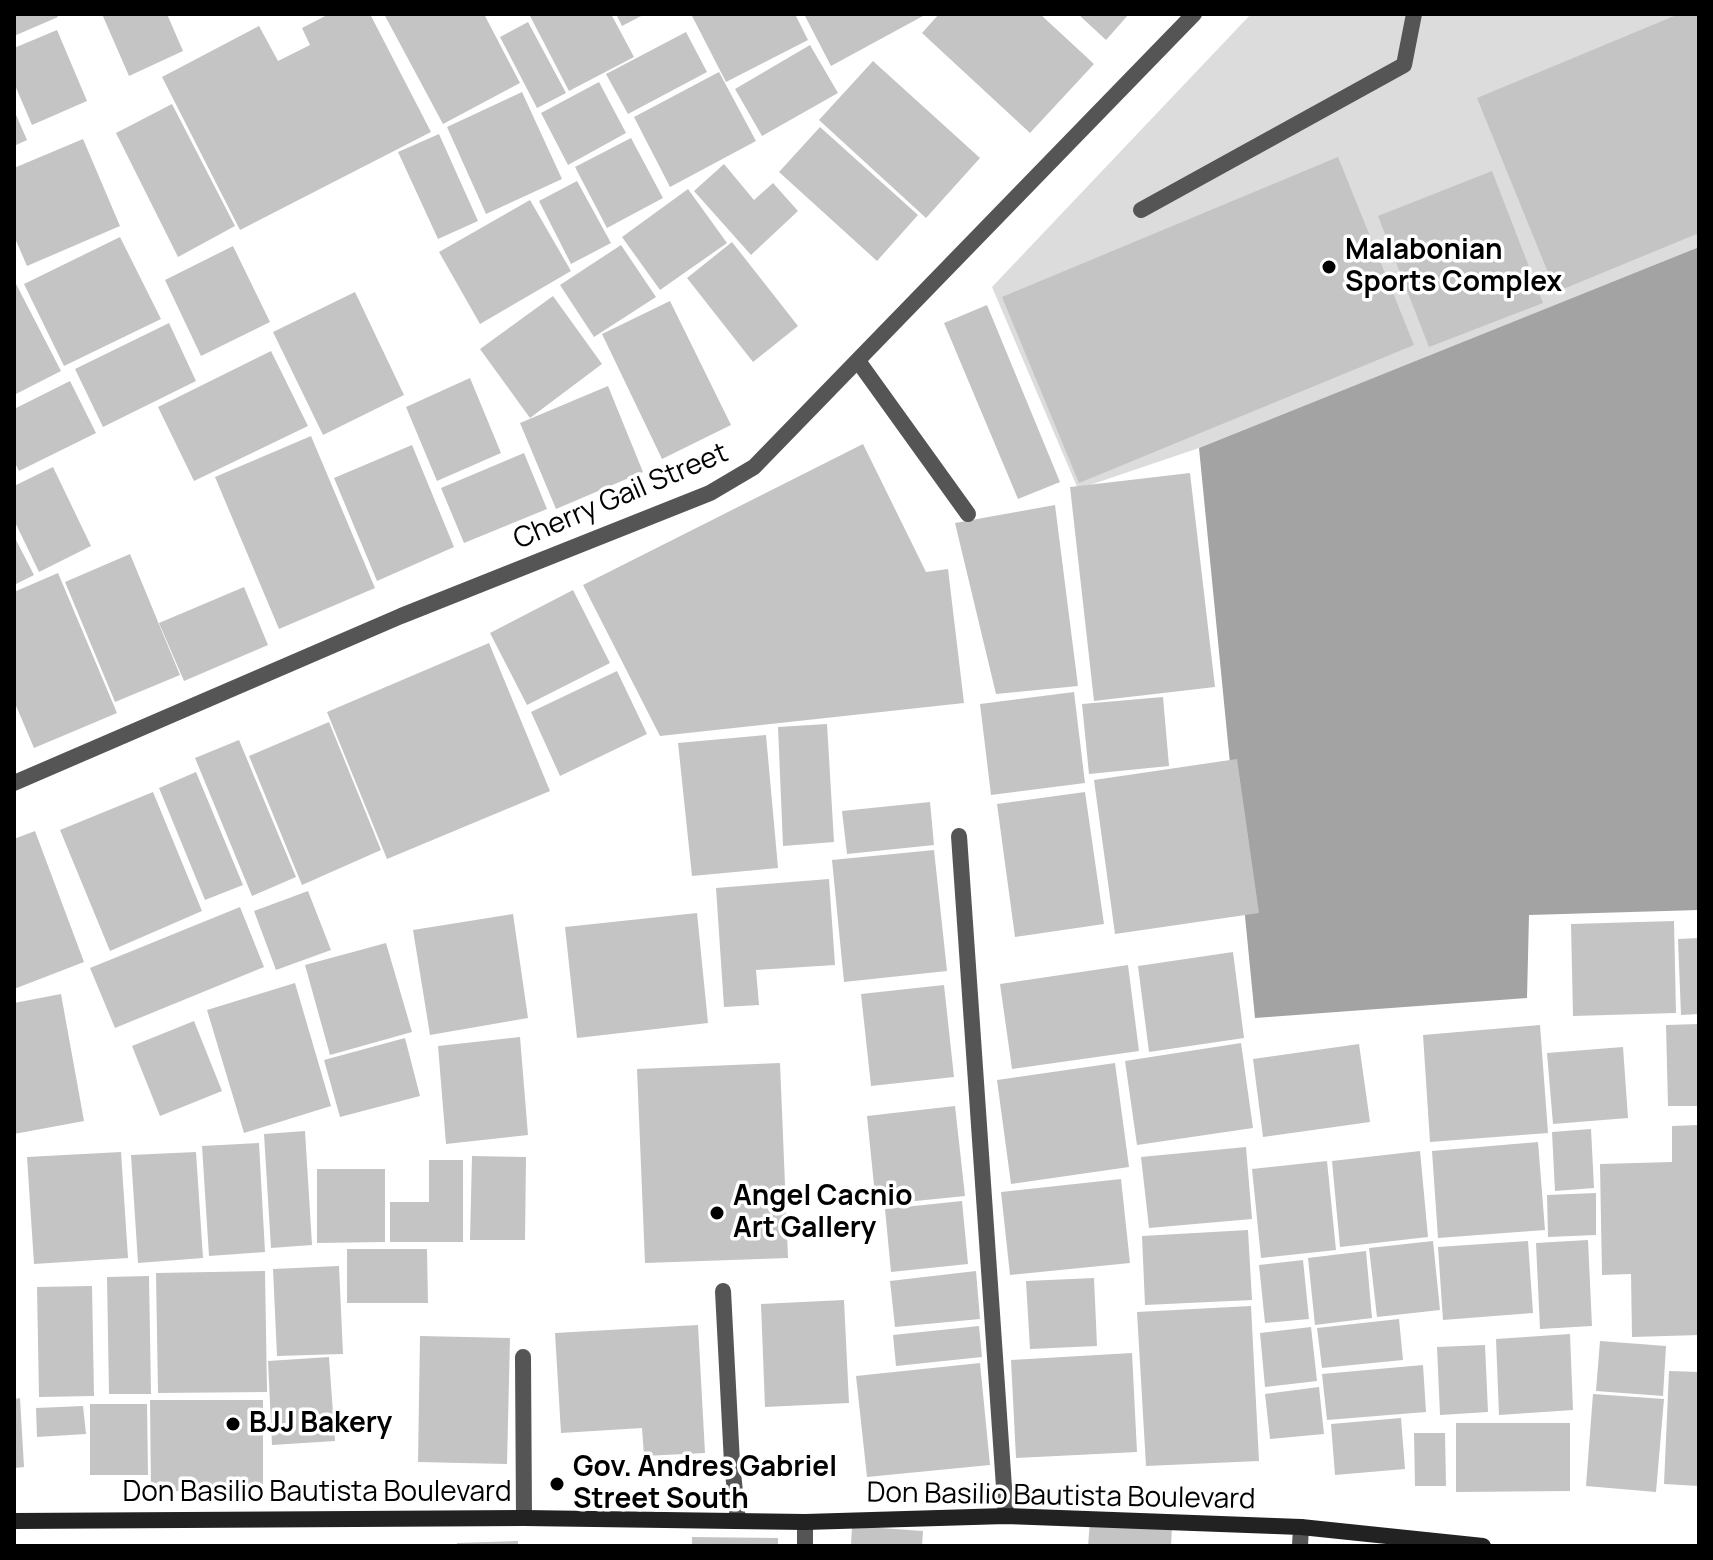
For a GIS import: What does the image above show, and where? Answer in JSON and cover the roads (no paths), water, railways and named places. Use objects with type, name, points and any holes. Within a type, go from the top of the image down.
[{"type":"main road","name":"Don Basilio Bautista Boulevard","points":[[14,1521],[524,1518],[805,1522],[1006,1516],[1301,1527],[1483,1546]]},
{"type":"street","name":"Cherry Gail Street","points":[[14,783],[401,616],[710,493],[754,467],[1194,14]]},
{"type":"street","points":[[1141,210],[1404,65],[1414,14]]},
{"type":"street","points":[[858,361],[968,514]]},
{"type":"street","points":[[959,836],[1006,1516]]},
{"type":"street","points":[[723,1291],[738,1521]]},
{"type":"street","points":[[523,1357],[524,1518]]},
{"type":"street","points":[[805,1522],[805,1546]]},
{"type":"street","points":[[1300,1546],[1301,1527]]},
{"type":"place","name":"Malabonian Sports Complex","points":[[1329,267]]},
{"type":"place","name":"Angel Cacnio Art Gallery","points":[[717,1213]]},
{"type":"place","name":"BJJ Bakery","points":[[233,1424]]},
{"type":"place","name":"Gov. Andres Gabriel Street South","points":[[557,1484]]}]
